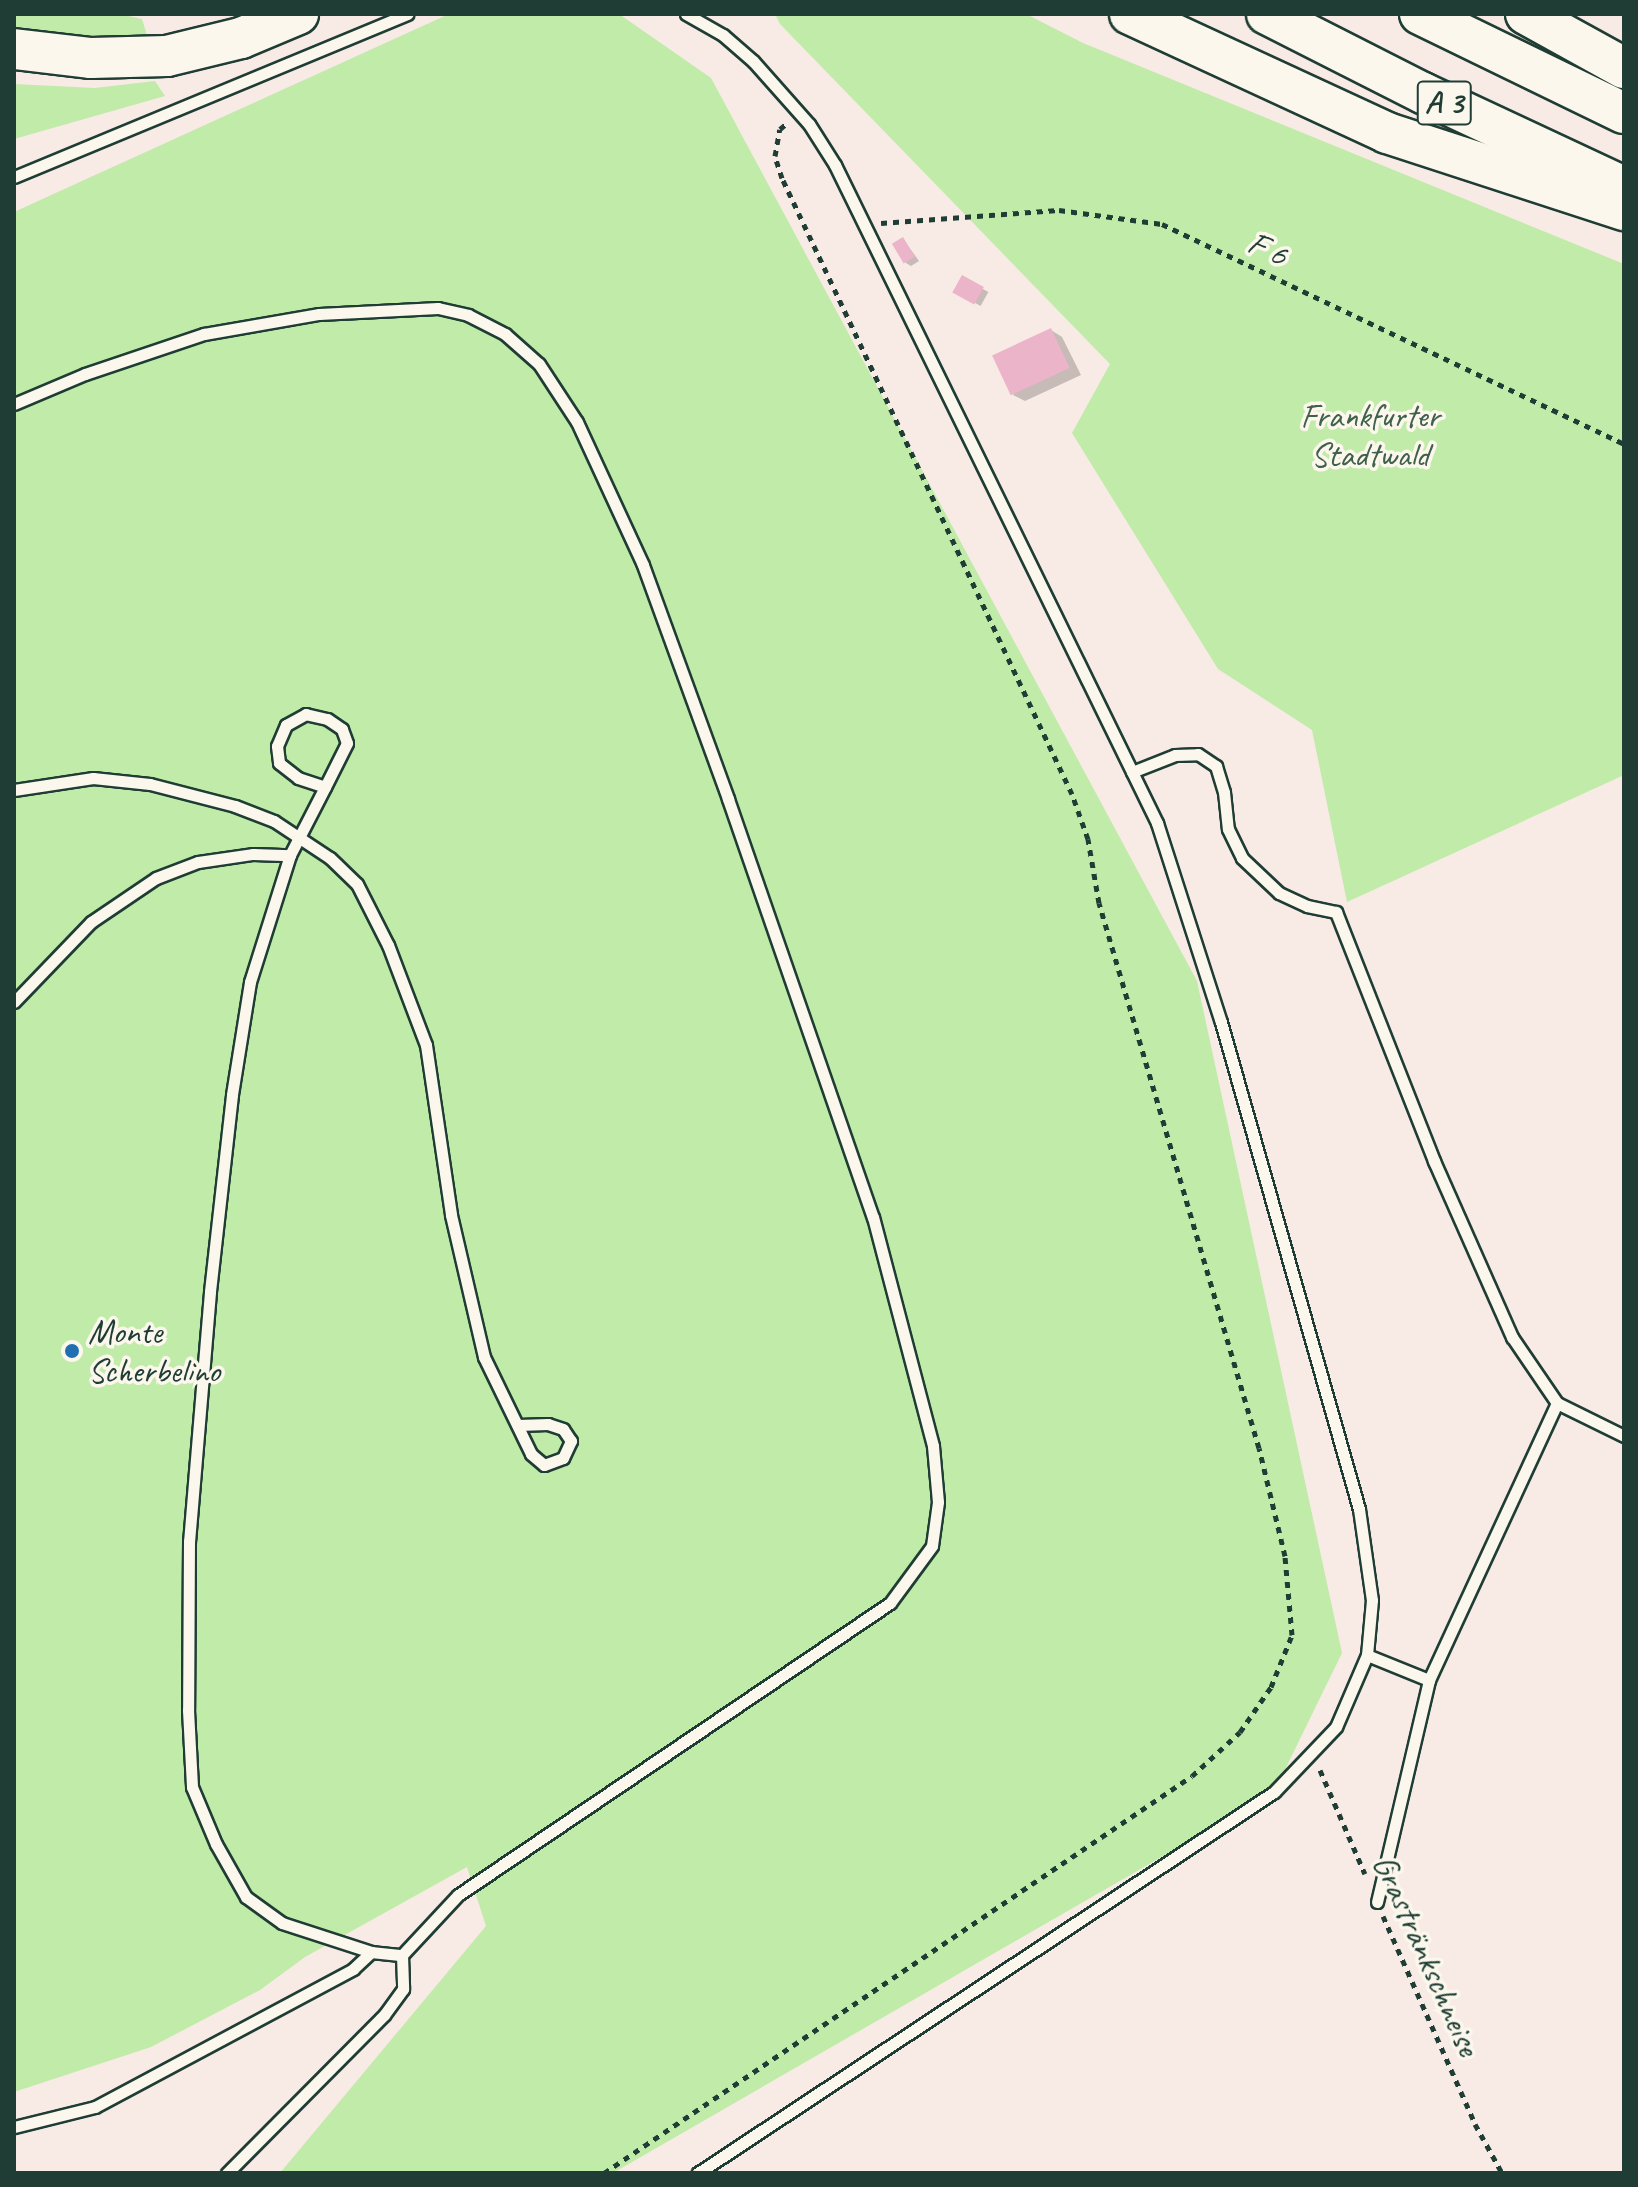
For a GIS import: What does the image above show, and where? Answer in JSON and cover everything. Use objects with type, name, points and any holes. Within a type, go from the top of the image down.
[{"type":"highway","points":[[14,49],[91,58],[167,56],[241,38],[298,14]]},
{"type":"highway","points":[[1130,14],[1387,133],[1624,210]]},
{"type":"highway","name":"A 3","points":[[1267,14],[1423,93],[1624,187]]},
{"type":"highway","name":"A 3","points":[[1420,14],[1624,113]]},
{"type":"highway","points":[[1532,16],[1624,68]]},
{"type":"lane","points":[[14,177],[408,14]]},
{"type":"lane","points":[[686,14],[723,35],[753,61],[799,111],[835,165],[1157,823],[1221,1022],[1359,1509],[1372,1600],[1367,1655],[1336,1727],[1274,1792],[698,2173]]},
{"type":"lane","points":[[14,404],[85,374],[204,334],[319,314],[438,308],[468,315],[505,334],[539,364],[577,422],[643,565],[873,1217],[933,1446],[938,1502],[932,1546],[890,1603],[458,1895],[402,1955],[403,1989],[384,2015],[227,2173]]},
{"type":"lane","points":[[325,787],[298,778],[279,763],[277,746],[286,725],[306,714],[327,719],[342,729],[347,743],[325,787],[290,855],[250,982],[232,1095],[210,1292],[189,1541],[188,1710],[192,1787],[216,1844],[246,1897],[282,1923],[371,1952],[402,1955]]},
{"type":"lane","points":[[1132,772],[1175,755],[1198,754],[1216,766],[1224,792],[1228,829],[1242,858],[1279,893],[1307,906],[1336,912],[1434,1161],[1512,1337],[1557,1403],[1624,1436]]},
{"type":"lane","points":[[14,790],[93,778],[150,784],[235,806],[274,821],[298,840],[330,858],[357,884],[388,945],[426,1045],[451,1215],[484,1357],[518,1425],[539,1464],[555,1464],[563,1458],[571,1441],[563,1429],[548,1424],[518,1425]]},
{"type":"lane","points":[[14,1002],[91,922],[156,878],[198,862],[253,854],[290,855]]},
{"type":"lane","points":[[1377,1902],[1429,1680],[1459,1607],[1557,1403]]},
{"type":"lane","points":[[1367,1655],[1429,1680]]},
{"type":"lane","points":[[14,2127],[95,2107],[353,1969],[371,1952]]},
{"type":"path","points":[[604,2173],[1192,1776],[1248,1721],[1271,1687],[1292,1635],[1285,1556],[1259,1448],[1099,903],[1088,839],[1072,794],[782,178],[775,156],[780,129],[799,111]]},
{"type":"path","name":"F 6","points":[[864,224],[1059,210],[1162,224],[1624,444]]},
{"type":"path","name":"Grastränkschneise","points":[[1313,1754],[1475,2124],[1502,2173]]},
{"type":"green space","points":[[14,14],[119,14],[142,19],[149,42],[14,34]]},
{"type":"green space","points":[[449,14],[619,14],[711,78],[1197,981],[1342,1653],[1274,1792],[613,2173],[280,2173],[486,1926],[467,1867],[305,1957],[260,1990],[151,2047],[14,2092],[14,212]]},
{"type":"green space","name":"Frankfurter Stadtwald","points":[[775,14],[1026,14],[1083,43],[1624,264],[1624,775],[1347,902],[1312,730],[1218,669],[1072,433],[1110,364],[780,24]]},
{"type":"green space","points":[[155,81],[165,96],[14,139],[14,84],[95,88]]},
{"type":"building","points":[[903,237],[915,257],[904,263],[892,244]]},
{"type":"building","points":[[962,275],[984,287],[974,305],[952,292]]},
{"type":"building","points":[[1051,328],[1070,368],[1011,395],[992,355]]},
{"type":"place","name":"Monte Scherbelino","points":[[72,1351]]}]
